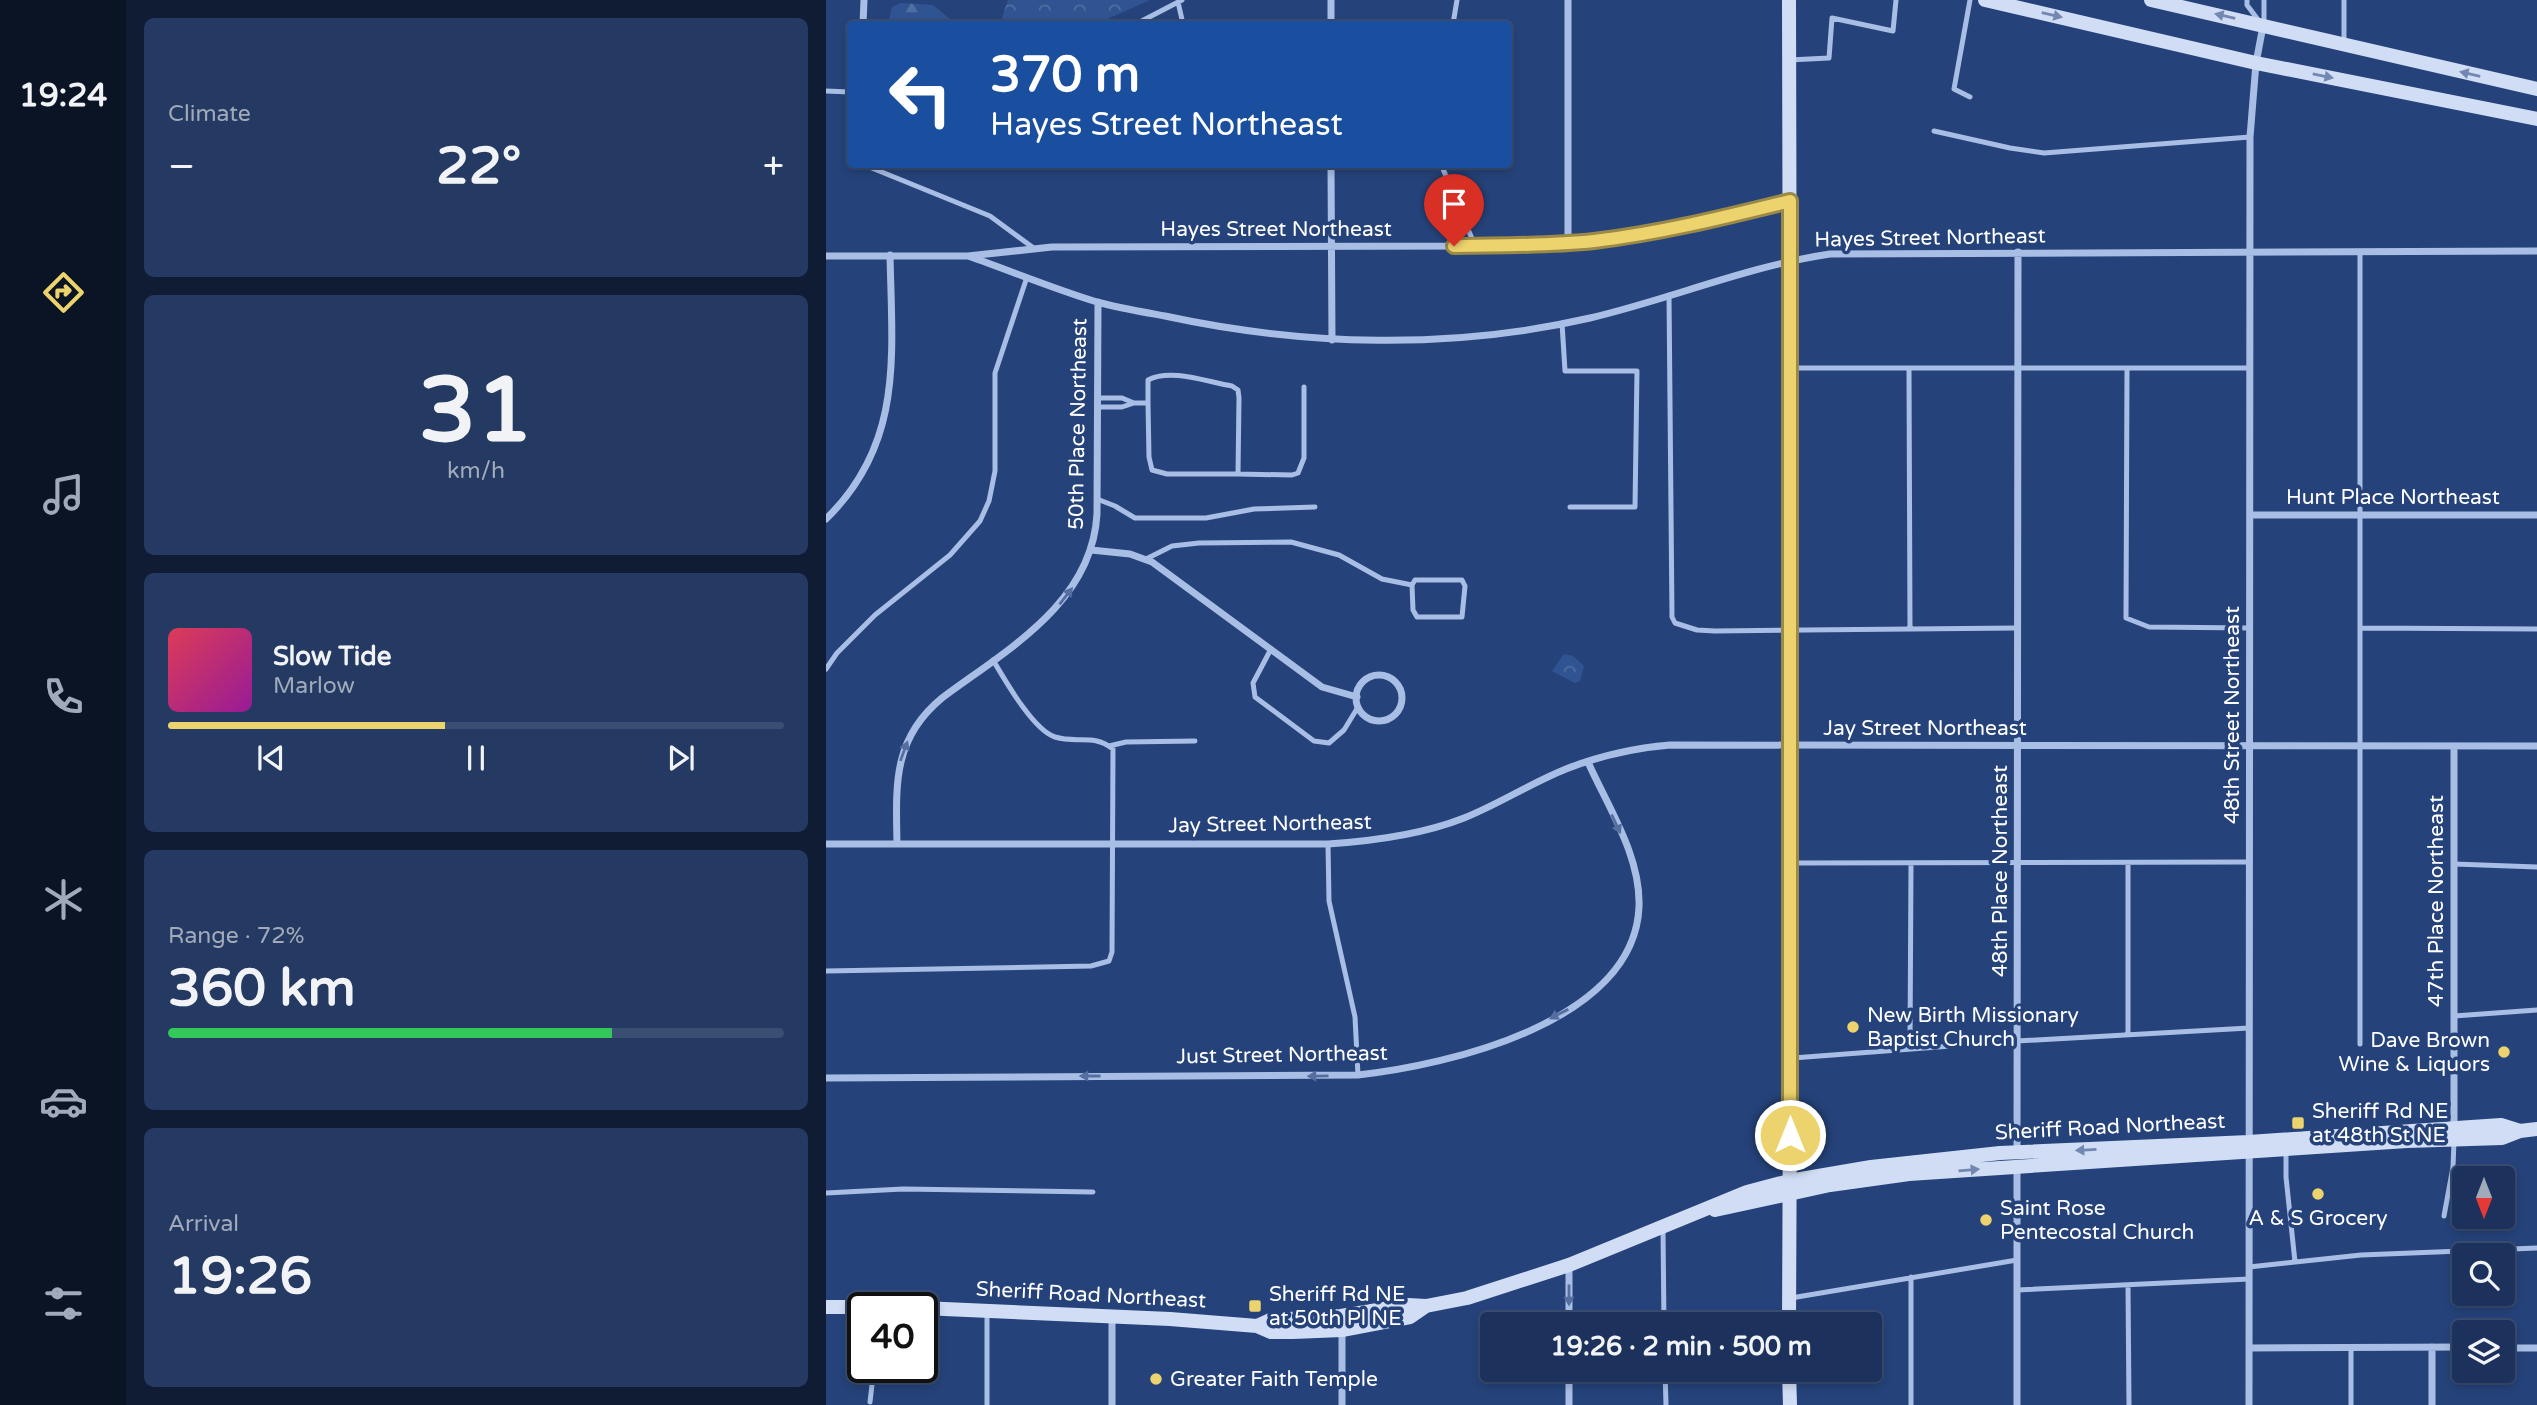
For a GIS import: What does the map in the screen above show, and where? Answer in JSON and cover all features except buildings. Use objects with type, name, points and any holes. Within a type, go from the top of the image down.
[{"type":"main road","points":[[1788,1312],[1791,863],[1789,0]]},
{"type":"main road","points":[[1985,0],[2256,63],[2537,119]]},
{"type":"main road","points":[[2151,0],[2537,89]]},
{"type":"main road","name":"Sheriff Road Northeast","points":[[938,1308],[1257,1326],[1271,1332],[1410,1317],[1426,1306],[1490,1292],[1569,1265],[1709,1210],[1720,1211],[1789,1188],[1830,1185],[2017,1159],[2454,1134],[2502,1138],[2520,1130],[2537,1129]]},
{"type":"main road","name":"Sheriff Road Northeast","points":[[2249,1147],[2286,1151],[2407,1142],[2454,1134]]},
{"type":"main road","points":[[826,1307],[847,1307]]},
{"type":"main road","points":[[1789,1382],[1790,1405]]},
{"type":"street","points":[[863,21],[864,0]]},
{"type":"street","points":[[1331,0],[1331,21]]},
{"type":"street","points":[[1568,0],[1568,243]]},
{"type":"street","name":"48th Street Northeast","points":[[2249,1405],[2250,137],[2256,63],[2263,26]]},
{"type":"street","points":[[1331,168],[1332,340]]},
{"type":"street","name":"Hayes Street Northeast","points":[[826,256],[968,256],[1035,249],[1568,243],[1638,235],[1703,223],[1790,201]]},
{"type":"street","name":"Hayes Street Northeast","points":[[968,256],[1098,302],[1221,328],[1332,340],[1465,337],[1562,323],[1590,318],[1790,261],[1843,253],[2537,251]]},
{"type":"street","name":"48th Place Northeast","points":[[2017,1405],[2018,253]]},
{"type":"street","points":[[826,519],[850,492],[880,438],[891,376],[890,255]]},
{"type":"street","name":"50th Place Northeast","points":[[897,844],[897,776],[908,740],[921,719],[934,704],[1042,622],[1061,603],[1082,573],[1091,550],[1096,533],[1097,499],[1098,302]]},
{"type":"street","name":"Hunt Place Northeast","points":[[2250,515],[2537,515]]},
{"type":"street","points":[[1091,550],[1129,554],[1157,565],[1322,687],[1357,697]]},
{"type":"street","points":[[1381,675],[1395,681],[1402,693],[1402,701],[1395,714],[1382,720],[1368,718],[1358,707],[1357,697],[1367,679],[1381,675]]},
{"type":"street","name":"Jay Street Northeast","points":[[826,844],[1328,844],[1395,836],[1445,825],[1483,810],[1564,770],[1641,748],[1670,745],[2537,746]]},
{"type":"street","name":"47th Place Northeast","points":[[2454,746],[2454,1134]]},
{"type":"street","name":"Just Street Northeast","points":[[826,1078],[1358,1074],[1434,1063],[1514,1036],[1576,1005],[1595,992],[1618,968],[1636,928],[1639,906],[1637,880],[1630,855],[1588,762]]},
{"type":"street","points":[[1569,1265],[1569,1312]]},
{"type":"street","points":[[1112,1316],[1112,1405]]},
{"type":"street","points":[[1341,1323],[1342,1405]]},
{"type":"street","points":[[2249,1348],[2452,1348]]},
{"type":"street","points":[[2432,1348],[2432,1405]]},
{"type":"street","points":[[2515,1348],[2537,1348]]},
{"type":"street","points":[[1569,1382],[1569,1405]]},
{"type":"lane","points":[[1454,21],[1457,0]]},
{"type":"lane","points":[[1789,60],[1829,58],[1832,18],[1893,30],[1896,0]]},
{"type":"lane","points":[[1970,0],[1954,89],[1970,97]]},
{"type":"lane","points":[[2247,0],[2247,5],[2263,26]]},
{"type":"lane","points":[[2263,26],[2264,0]]},
{"type":"lane","points":[[2344,0],[2344,44]]},
{"type":"lane","points":[[1143,21],[1180,1],[1183,21]]},
{"type":"lane","points":[[826,91],[847,92]]},
{"type":"lane","points":[[1934,131],[2044,153],[2250,137]]},
{"type":"lane","points":[[872,168],[990,216],[1035,249]]},
{"type":"lane","points":[[1443,168],[1475,246]]},
{"type":"lane","points":[[2360,252],[2360,1044]]},
{"type":"lane","points":[[826,669],[837,653],[875,615],[950,555],[980,521],[989,501],[995,471],[995,373],[1027,277]]},
{"type":"lane","points":[[1670,295],[1672,617],[1680,626],[1697,630],[2017,628]]},
{"type":"lane","points":[[1562,323],[1564,371],[1637,372],[1635,506],[1570,507]]},
{"type":"lane","points":[[1790,368],[2250,368]]},
{"type":"lane","points":[[1909,369],[1910,628]]},
{"type":"lane","points":[[2127,369],[2126,618],[2149,627],[2250,628]]},
{"type":"lane","points":[[1238,474],[1238,390],[1232,386],[1168,375],[1148,380],[1149,457],[1152,470],[1167,474],[1292,475],[1298,473],[1304,458],[1304,387]]},
{"type":"lane","points":[[1098,398],[1122,398],[1134,403]]},
{"type":"lane","points":[[1097,407],[1147,403]]},
{"type":"lane","points":[[1097,499],[1135,518],[1206,518],[1254,509],[1315,507]]},
{"type":"lane","points":[[1146,559],[1172,546],[1291,542],[1339,555],[1382,579],[1412,585]]},
{"type":"lane","points":[[1415,580],[1462,580],[1465,586],[1462,617],[1417,617],[1413,610],[1412,585],[1415,580]]},
{"type":"lane","points":[[2361,628],[2537,629]]},
{"type":"lane","points":[[1271,649],[1253,683],[1255,697],[1314,741],[1329,743],[1337,737],[1358,707]]},
{"type":"lane","points":[[826,971],[1091,966],[1109,961],[1112,953],[1113,749],[1102,740],[1054,737],[1032,720],[993,660]]},
{"type":"lane","points":[[1109,746],[1126,742],[1195,741]]},
{"type":"lane","points":[[1328,844],[1329,901],[1355,1017],[1358,1074]]},
{"type":"lane","points":[[1791,863],[2250,862]]},
{"type":"lane","points":[[1910,1049],[1911,863]]},
{"type":"lane","points":[[2128,863],[2128,1035]]},
{"type":"lane","points":[[2454,864],[2537,867]]},
{"type":"lane","points":[[2454,1016],[2537,1010]]},
{"type":"lane","points":[[1790,1059],[2017,1041],[2249,1028]]},
{"type":"lane","points":[[2444,1216],[2453,1167],[2454,1134]]},
{"type":"lane","points":[[2286,1151],[2286,1177],[2295,1262]]},
{"type":"lane","points":[[826,1193],[903,1189],[1093,1192]]},
{"type":"lane","points":[[1663,1226],[1664,1312]]},
{"type":"lane","points":[[2249,1267],[2361,1255],[2537,1248]]},
{"type":"lane","points":[[1788,1299],[2017,1261]]},
{"type":"lane","points":[[1911,1277],[1912,1405]]},
{"type":"lane","points":[[2017,1290],[2249,1279]]},
{"type":"lane","points":[[2128,1285],[2129,1405]]},
{"type":"lane","points":[[987,1405],[988,1310]]},
{"type":"lane","points":[[2351,1347],[2351,1405]]},
{"type":"lane","points":[[1665,1382],[1666,1405]]},
{"type":"lane","points":[[870,1402],[872,1383]]},
{"type":"green space","points":[[1008,0],[1150,0],[1103,21],[1001,21]]},
{"type":"green space","points":[[901,3],[933,5],[953,21],[889,21],[892,7]]},
{"type":"green space","points":[[1564,654],[1573,656],[1584,666],[1580,681],[1575,683],[1552,671]]},
{"type":"place","name":"New Birth Missionary Baptist Church","points":[[1853,1027]]},
{"type":"place","name":"Dave Brown Wine & Liquors","points":[[2504,1052]]},
{"type":"place","name":"Sheriff Rd NE at 48th St NE","points":[[2298,1123]]},
{"type":"place","name":"A & S Grocery","points":[[2318,1194]]},
{"type":"place","name":"Saint Rose Pentecostal Church","points":[[1986,1220]]},
{"type":"place","name":"Sheriff Rd NE at 50th Pl NE","points":[[1255,1306]]},
{"type":"place","name":"Greater Faith Temple","points":[[1156,1379]]},
{"type":"route","points":[[1454,246],[1595,241],[1703,223],[1790,201],[1790,1135]]}]
